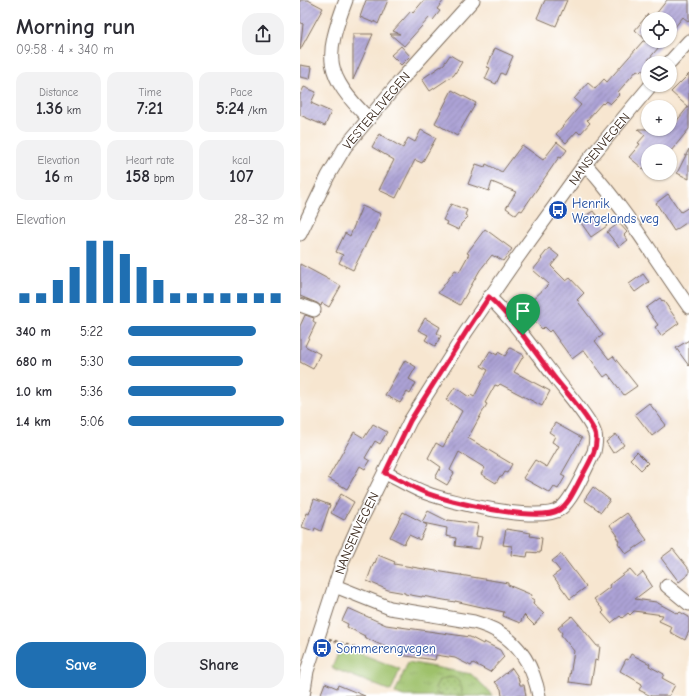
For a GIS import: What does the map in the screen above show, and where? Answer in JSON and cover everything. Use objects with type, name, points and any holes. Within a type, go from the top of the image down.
[{"type":"street","points":[[346,0],[332,47],[332,68],[347,96],[369,119]]},
{"type":"street","name":"VESTERLIVEGEN","points":[[300,234],[338,157],[351,139],[401,80],[473,0]]},
{"type":"street","points":[[675,56],[689,41]]},
{"type":"street","name":"NANSENVEGEN","points":[[304,695],[303,670],[319,635],[352,539],[410,421],[489,297],[585,164],[645,92]]},
{"type":"street","points":[[585,164],[604,185],[632,223],[689,307]]},
{"type":"street","points":[[385,473],[425,493],[448,500],[529,515],[555,512],[559,510],[569,499],[594,452],[596,443],[595,432],[523,335],[508,316],[489,297]]},
{"type":"street","points":[[300,305],[314,310]]},
{"type":"street","name":"NANSENVEGEN","points":[[335,586],[390,608],[484,624],[500,632],[518,648],[527,661],[534,677],[539,696]]},
{"type":"street","points":[[667,586],[689,604]]},
{"type":"path","points":[[319,635],[359,649]]},
{"type":"green space","points":[[341,646],[400,669],[391,691],[332,668]]},
{"type":"green space","points":[[408,662],[471,674],[487,689],[492,696],[459,696],[461,695],[450,677],[439,680],[440,696],[404,696],[395,693]]},
{"type":"green space","points":[[450,677],[458,680],[462,693],[459,696],[442,696],[436,693],[435,688],[439,680]]},
{"type":"building","points":[[300,0],[308,0],[323,8],[300,50],[303,24],[300,22]]},
{"type":"building","points":[[366,0],[388,0],[378,24],[374,21],[374,23],[360,17]]},
{"type":"building","points":[[424,0],[444,0],[437,9],[440,11],[433,20],[430,17],[404,46],[390,34],[400,34],[393,31],[411,11],[413,13]]},
{"type":"building","points":[[545,0],[567,0],[556,26],[537,18]]},
{"type":"building","points":[[667,0],[689,0],[689,22],[683,17],[677,24],[677,12],[658,12]]},
{"type":"building","points":[[641,23],[641,36],[635,30]]},
{"type":"building","points":[[353,34],[373,34],[353,80]]},
{"type":"building","points":[[641,43],[641,48],[658,48],[651,56],[641,56],[641,71],[640,72],[637,70],[618,92],[620,94],[610,104],[606,101],[603,104],[602,103],[587,120],[590,123],[580,134],[577,131],[566,143],[556,134],[581,105],[574,99],[588,83],[595,89],[604,79],[607,82]]},
{"type":"building","points":[[401,46],[410,56],[401,65],[391,55]]},
{"type":"building","points":[[495,48],[513,56],[505,75],[501,73],[496,84],[485,79],[490,68],[487,67]]},
{"type":"building","points":[[450,55],[462,62],[454,75],[430,91],[422,79],[444,64]]},
{"type":"building","points":[[300,65],[312,67],[310,79],[300,77]]},
{"type":"building","points":[[689,74],[689,129],[677,144],[641,144],[641,167],[629,157],[640,144],[638,143],[644,136],[677,136],[677,120],[688,107],[671,92],[677,92],[677,86]]},
{"type":"building","points":[[304,87],[316,92],[311,103],[331,112],[325,126],[300,115],[300,95]]},
{"type":"building","points":[[452,90],[476,103],[457,136],[435,123]]},
{"type":"building","points":[[421,130],[436,138],[422,163],[415,160],[396,198],[379,190],[394,160],[372,147],[379,134],[403,148],[408,138],[415,142]]},
{"type":"building","points":[[557,142],[567,150],[561,158],[559,157],[522,211],[520,210],[516,215],[506,208],[516,192],[492,182],[489,191],[468,184],[476,164],[485,167],[486,164],[502,172],[522,145],[543,160]]},
{"type":"building","points":[[689,149],[689,179],[677,173]]},
{"type":"building","points":[[668,194],[681,212],[689,207],[689,221],[674,231],[656,203]]},
{"type":"building","points":[[451,204],[467,210],[465,215],[468,217],[461,224],[459,230],[446,224],[447,222],[443,220]]},
{"type":"building","points":[[362,206],[381,214],[373,233],[372,232],[353,270],[339,263],[343,255],[336,252],[345,233],[350,236]]},
{"type":"building","points":[[593,211],[607,226],[591,237],[579,220]]},
{"type":"building","points":[[619,223],[627,232],[624,235],[628,240],[619,247],[607,232]]},
{"type":"building","points":[[485,229],[512,249],[503,261],[492,255],[480,270],[460,305],[438,293],[455,270],[459,272],[469,254],[467,253]]},
{"type":"building","points":[[549,248],[559,256],[551,266],[566,281],[570,278],[584,293],[577,300],[580,302],[579,303],[603,335],[595,341],[609,359],[613,356],[637,386],[624,395],[608,374],[604,377],[584,350],[572,359],[551,330],[549,332],[544,327],[542,329],[527,313],[529,312],[525,307],[549,284],[533,270]]},
{"type":"building","points":[[300,264],[341,286],[329,307],[322,303],[321,306],[300,296]]},
{"type":"building","points":[[643,274],[649,282],[635,292],[629,284]]},
{"type":"building","points":[[660,298],[679,323],[661,336],[655,327],[658,325],[646,308]]},
{"type":"building","points":[[305,315],[314,318],[313,321],[316,323],[305,346],[320,354],[313,369],[300,362],[300,326]]},
{"type":"building","points":[[425,318],[440,327],[437,333],[441,336],[435,346],[425,340],[428,335],[418,330]]},
{"type":"building","points":[[689,340],[689,366],[676,348]]},
{"type":"building","points":[[510,348],[524,355],[514,372],[550,391],[542,406],[500,384],[498,386],[495,385],[485,403],[487,404],[468,438],[512,464],[507,473],[505,472],[502,477],[500,476],[496,483],[481,474],[485,468],[459,452],[450,470],[454,473],[447,485],[435,478],[441,467],[428,458],[436,443],[443,447],[462,411],[446,400],[455,387],[469,397],[471,395],[474,397],[488,370],[481,366],[490,351],[497,355],[498,352],[505,356]]},
{"type":"building","points":[[405,360],[416,367],[409,379],[416,383],[410,394],[407,392],[400,403],[385,395]]},
{"type":"building","points":[[649,403],[666,425],[652,436],[635,414]]},
{"type":"building","points":[[555,423],[582,438],[561,475],[565,477],[558,489],[554,487],[550,493],[523,478],[535,460],[547,467],[559,446],[552,442],[555,436],[549,432]]},
{"type":"building","points":[[373,424],[387,432],[380,444],[375,441],[365,458],[370,461],[365,469],[360,466],[347,489],[328,478],[354,432],[364,438]]},
{"type":"building","points":[[616,434],[624,445],[613,453],[606,442]]},
{"type":"building","points":[[637,452],[648,463],[641,470],[630,459]]},
{"type":"building","points":[[593,487],[610,500],[601,512],[584,500]]},
{"type":"building","points":[[341,494],[354,502],[344,520],[331,513]]},
{"type":"building","points":[[314,499],[330,505],[321,531],[315,528],[314,531],[302,527],[307,513],[309,514]]},
{"type":"building","points":[[428,511],[448,521],[478,524],[476,536],[482,537],[479,549],[455,546],[456,538],[446,536],[447,528],[423,523],[427,525],[420,540],[409,535],[404,544],[390,537],[403,512],[422,522]]},
{"type":"building","points":[[627,513],[647,540],[626,554],[618,543],[619,541],[616,537],[618,536],[610,525]]},
{"type":"building","points":[[506,529],[531,533],[530,536],[542,538],[540,553],[528,552],[527,557],[511,555],[512,546],[503,545]]},
{"type":"building","points":[[673,549],[689,569],[689,574],[679,582],[661,558]]},
{"type":"building","points":[[561,554],[586,587],[570,599],[553,576],[560,571],[552,561]]},
{"type":"building","points":[[378,555],[395,562],[394,564],[508,583],[508,585],[532,595],[531,598],[534,600],[533,604],[544,614],[534,625],[524,615],[520,623],[503,616],[504,612],[455,601],[422,597],[388,590],[367,581]]},
{"type":"building","points":[[630,569],[637,577],[643,572],[652,586],[635,599],[656,602],[678,614],[680,612],[689,617],[689,631],[685,640],[670,632],[672,627],[659,621],[663,615],[634,611],[630,615],[628,613],[622,618],[620,616],[611,623],[602,613],[604,611],[594,599]]},
{"type":"building","points":[[348,608],[386,625],[470,637],[483,644],[484,642],[500,650],[504,657],[490,672],[473,663],[471,666],[455,658],[436,655],[435,660],[399,655],[397,649],[385,647],[347,627],[348,624],[342,621]]},
{"type":"building","points":[[572,616],[597,646],[600,646],[598,661],[595,660],[591,685],[569,682],[574,651],[561,635],[562,633],[558,628]]},
{"type":"building","points":[[631,654],[650,664],[649,666],[664,674],[662,678],[675,685],[669,696],[651,696],[639,690],[642,684],[620,671],[626,659],[628,660]]},
{"type":"building","points":[[512,668],[518,677],[520,685],[524,685],[526,696],[502,696],[501,689],[495,682]]},
{"type":"building","points":[[325,683],[337,688],[338,685],[365,696],[320,696]]},
{"type":"place","name":"Henrik Wergelands veg","points":[[558,210]]},
{"type":"place","name":"Sommerengvegen","points":[[322,648]]},
{"type":"route","points":[[489,297],[508,316],[523,335],[595,432],[596,443],[594,452],[569,499],[563,507],[555,512],[538,515],[502,511],[448,500],[425,493],[385,473],[398,443],[410,421],[489,297]]}]
